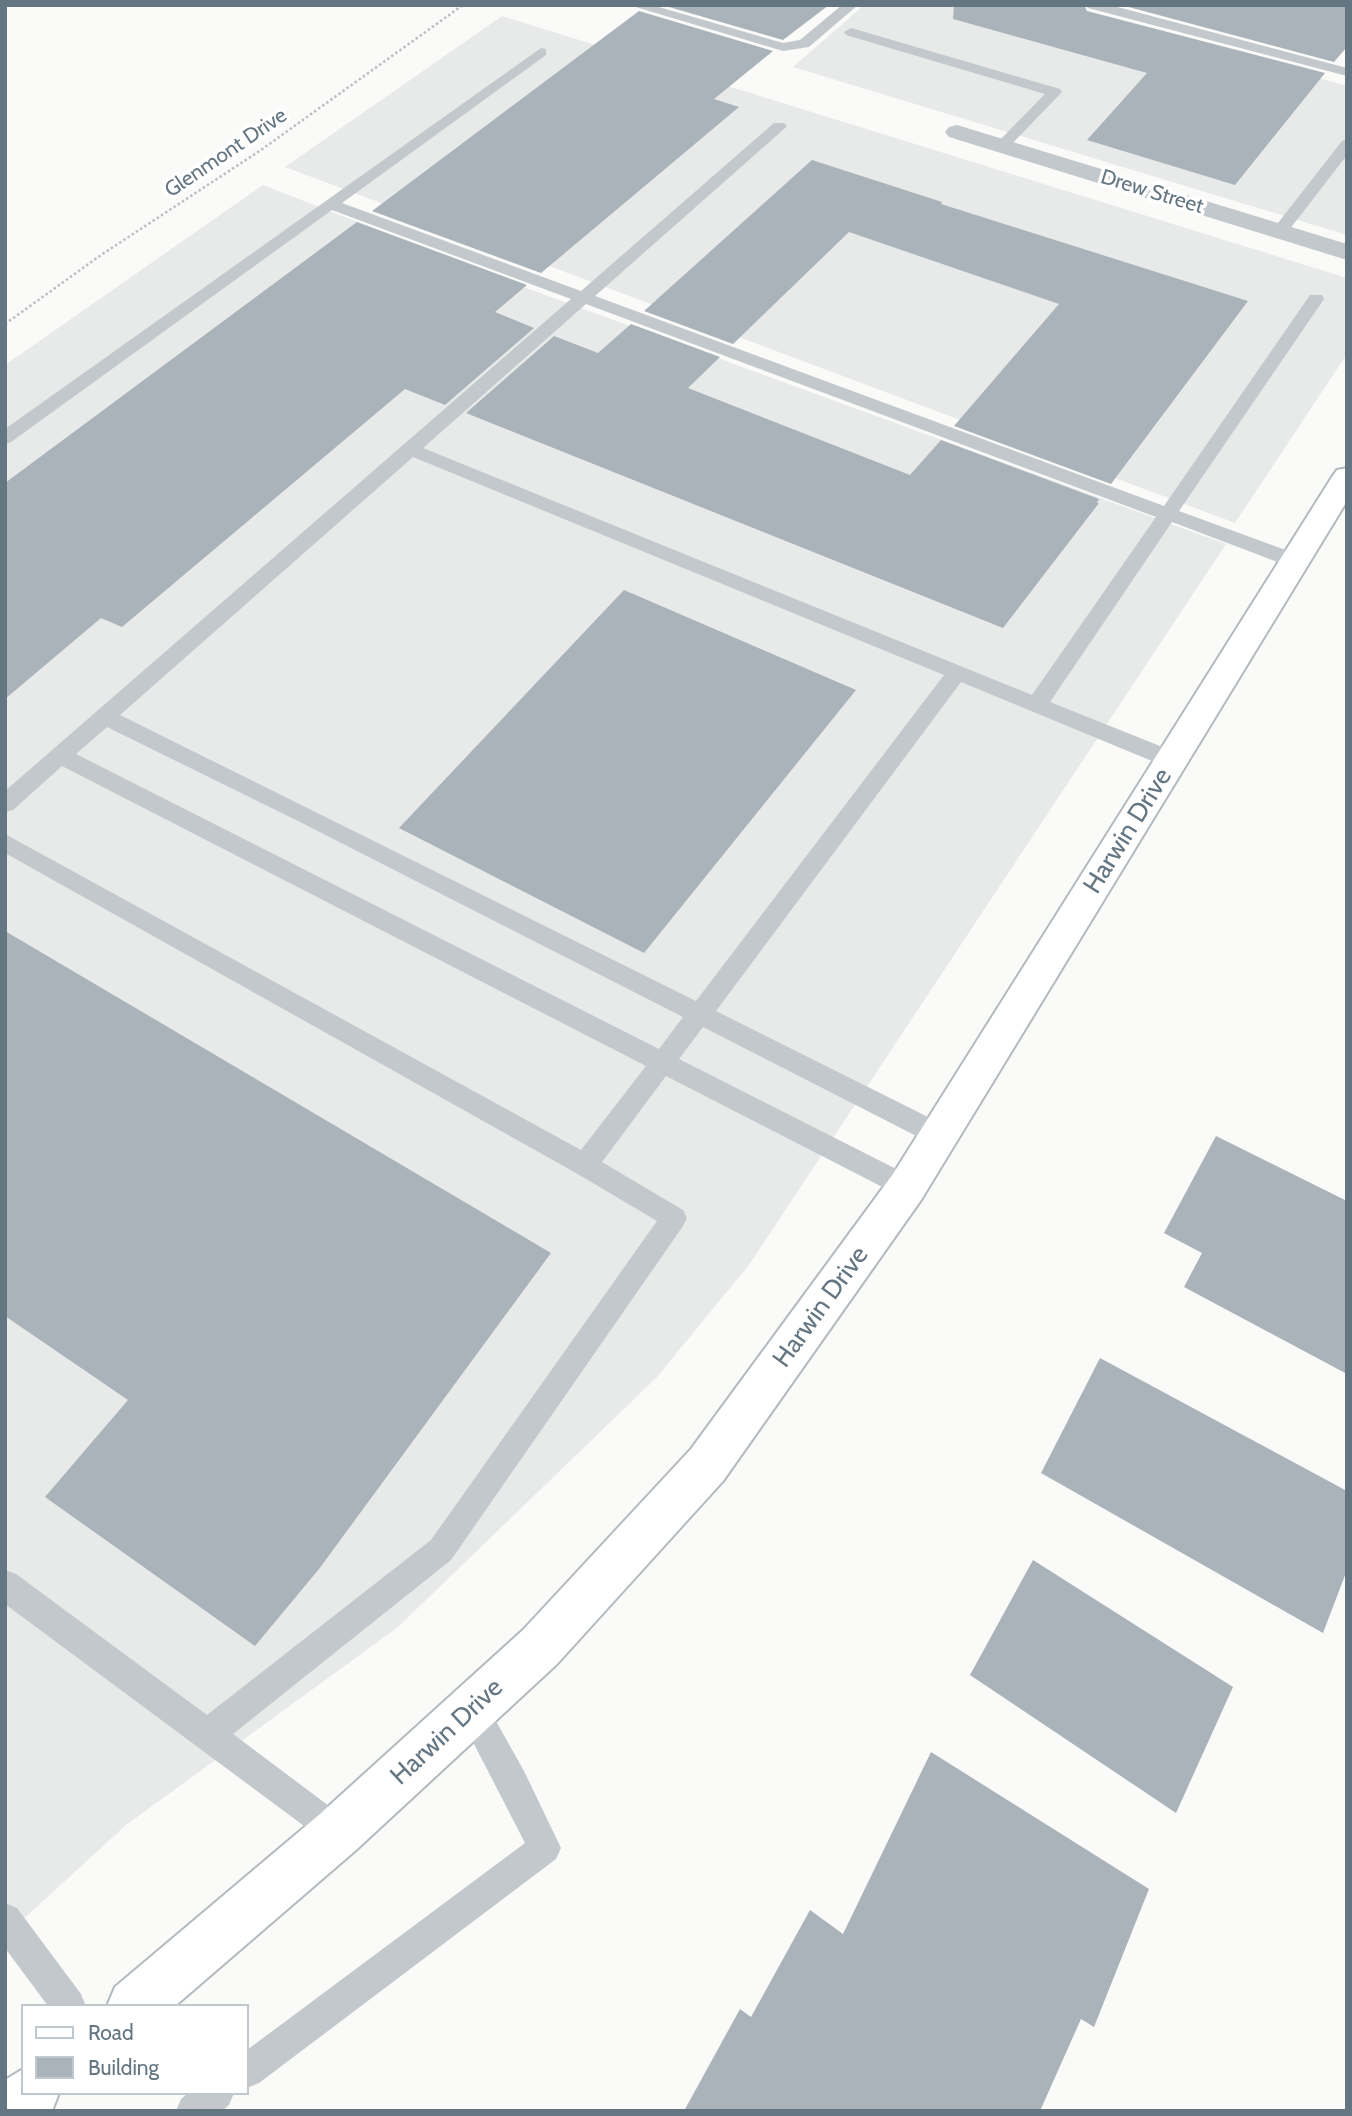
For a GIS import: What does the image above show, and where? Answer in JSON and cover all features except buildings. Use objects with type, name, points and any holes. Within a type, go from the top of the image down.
[{"type":"main road","name":"Harwin Drive","points":[[141,2003],[338,1832],[540,1647],[707,1465],[907,1187],[1347,477]]},
{"type":"main road","points":[[12,2111],[30,2095]]},
{"type":"street","name":"Drew Street","points":[[957,132],[1347,252]]},
{"type":"lane","points":[[636,5],[783,47],[804,44],[851,5]]},
{"type":"lane","points":[[1093,5],[1347,72]]},
{"type":"lane","points":[[852,32],[1055,92],[1002,146]]},
{"type":"lane","points":[[5,438],[541,52]]},
{"type":"lane","points":[[5,804],[779,126]]},
{"type":"lane","points":[[1280,231],[1347,144]]},
{"type":"lane","points":[[330,204],[1295,561]]},
{"type":"lane","points":[[1037,704],[1316,299]]},
{"type":"lane","points":[[409,449],[1172,760]]},
{"type":"lane","points":[[585,1165],[958,672]]},
{"type":"lane","points":[[106,717],[701,1013],[939,1135]]},
{"type":"lane","points":[[60,756],[907,1187]]},
{"type":"lane","points":[[5,842],[585,1165],[674,1218],[441,1550],[207,1735]]},
{"type":"lane","points":[[5,1585],[338,1832]]},
{"type":"lane","points":[[248,2070],[545,1848],[513,1782],[472,1709]]},
{"type":"lane","points":[[5,1920],[68,2004]]},
{"type":"path","name":"Glenmont Drive","points":[[5,324],[102,255],[261,150],[463,5]]},
{"type":"shaded area","points":[[864,5],[1057,5],[1347,86],[1347,235],[793,67]]},
{"type":"shaded area","points":[[502,16],[1347,278],[1347,354],[1235,523],[285,167]]},
{"type":"shaded area","points":[[263,185],[529,289],[1226,544],[749,1265],[656,1378],[398,1627],[126,1825],[5,1936],[5,365]]}]
